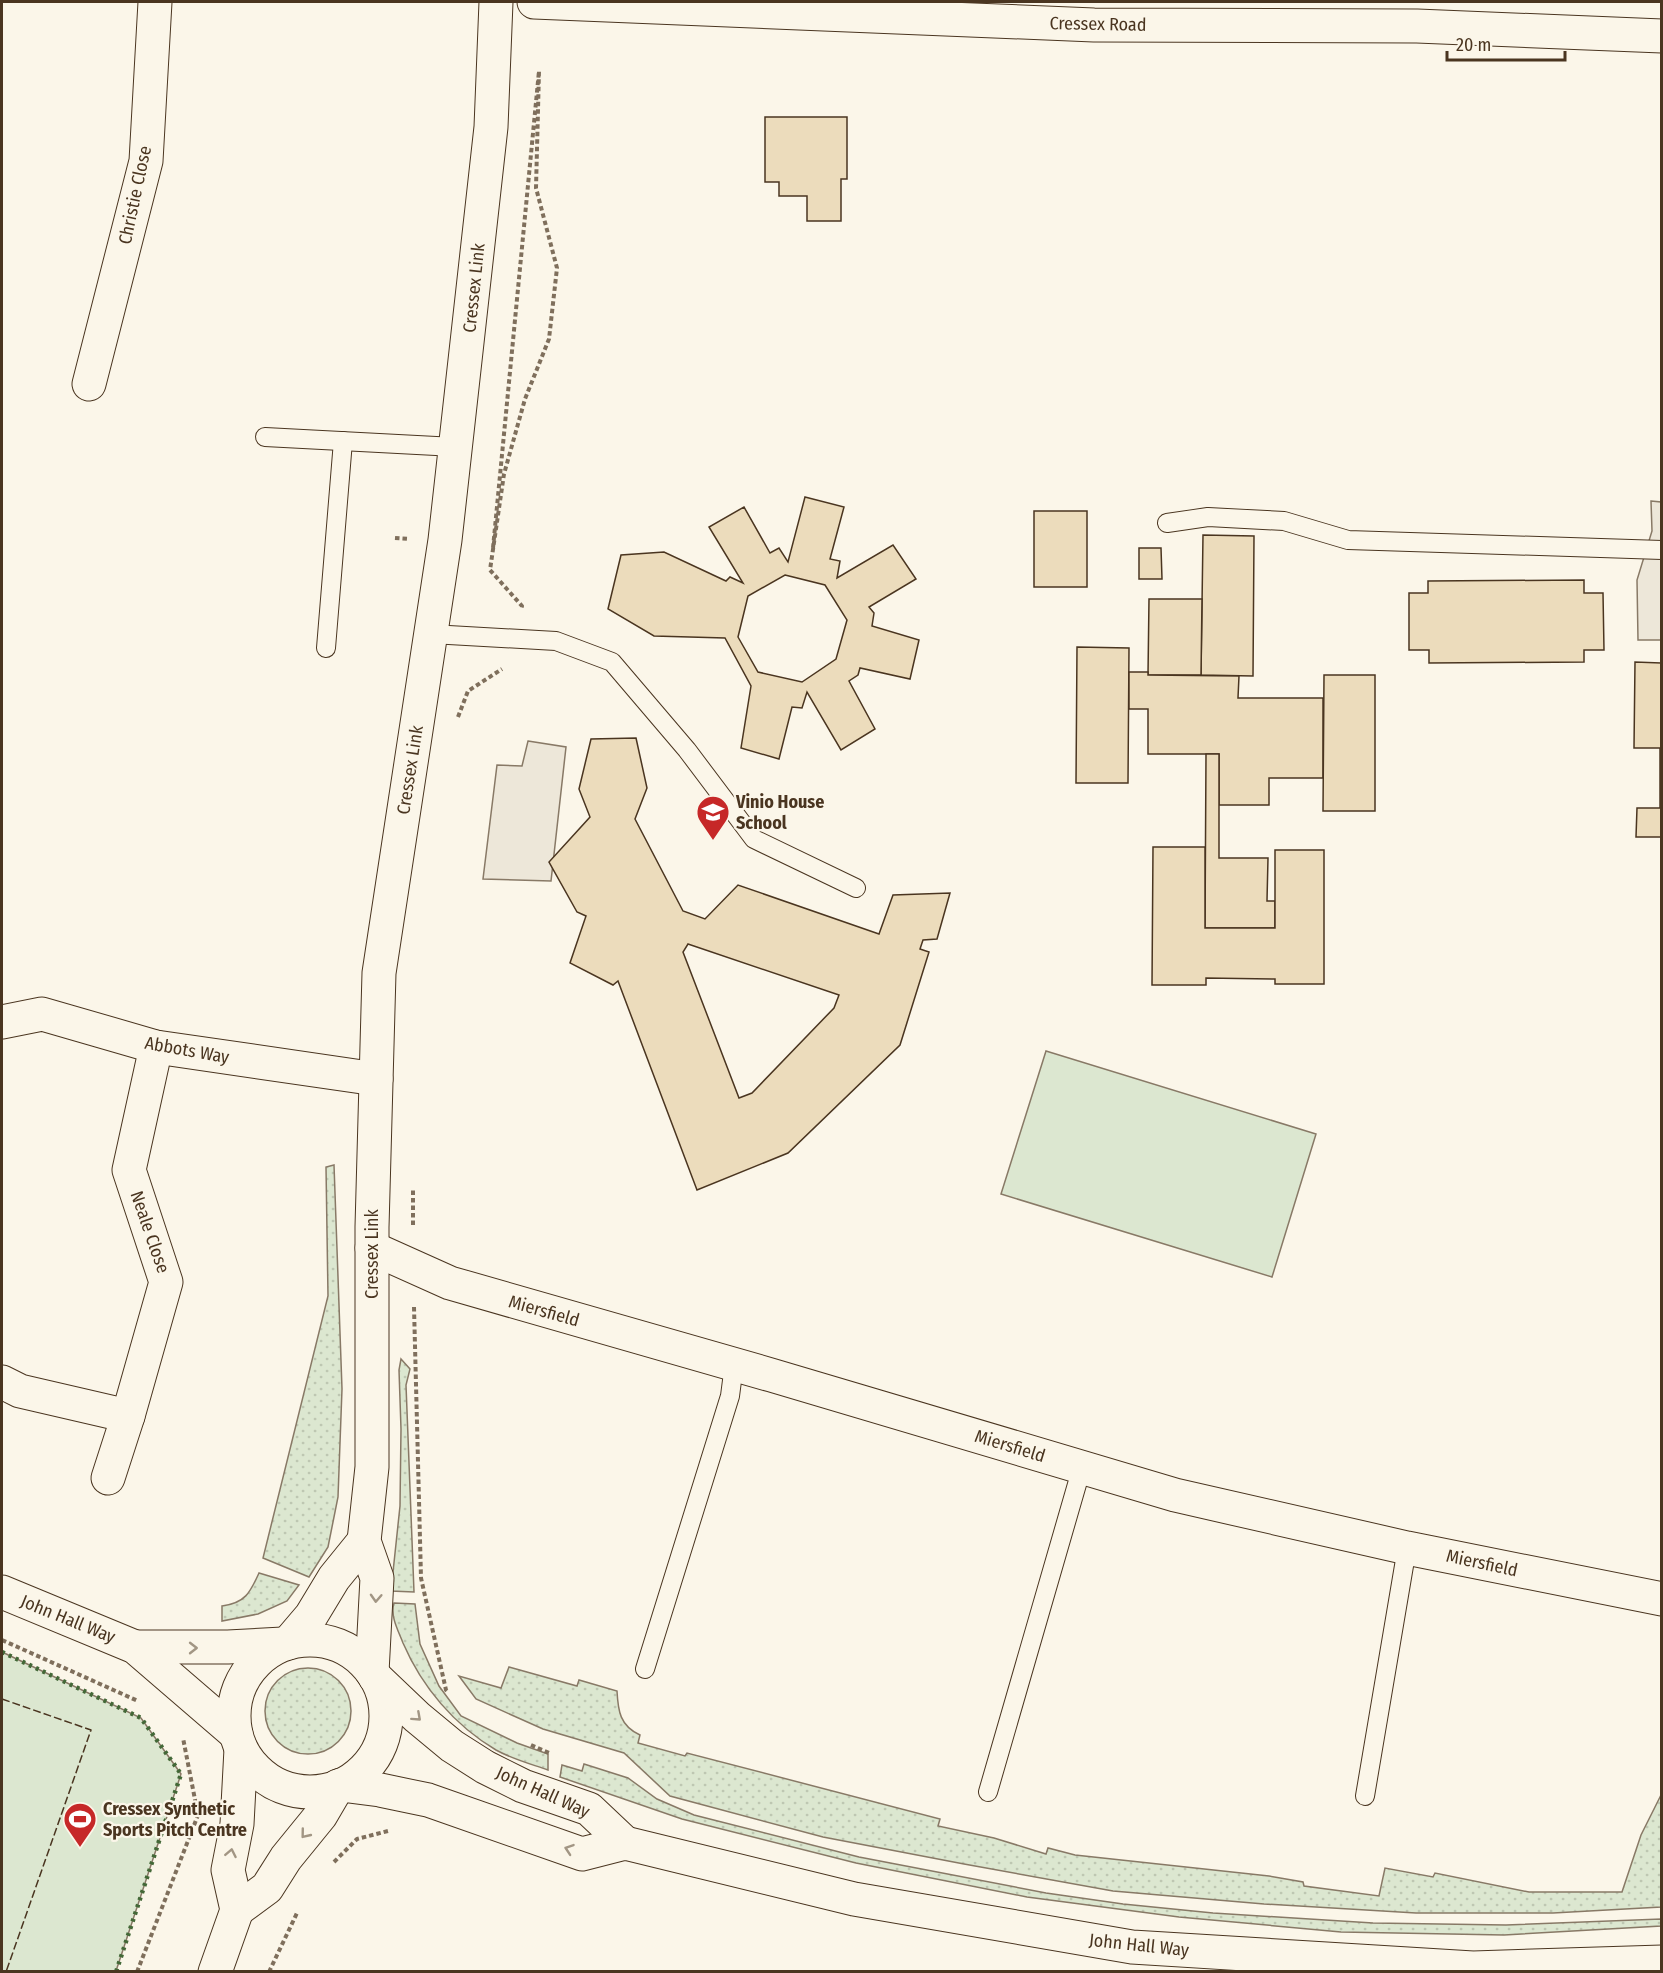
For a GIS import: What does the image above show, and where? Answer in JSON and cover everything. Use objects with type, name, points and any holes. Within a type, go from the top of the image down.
[{"type":"main road","name":"Christie Close","points":[[89,384],[146,161],[155,2]]},
{"type":"main road","name":"Cressex Link","points":[[373,1674],[377,1578],[364,1541],[372,1467],[372,1248],[379,973],[445,540],[491,127],[496,2]]},
{"type":"main road","name":"Cressex Road","points":[[534,2],[1094,25],[1417,26],[1662,36]]},
{"type":"main road","name":"Abbots Way","points":[[2,1022],[42,1014],[156,1047],[376,1079]]},
{"type":"main road","name":"Neale Close","points":[[108,1478],[166,1282],[129,1170],[156,1047]]},
{"type":"main road","name":"Miersfield","points":[[372,1248],[450,1283],[1174,1495],[1407,1548],[1662,1599]]},
{"type":"main road","points":[[2,1382],[20,1391],[128,1416]]},
{"type":"main road","points":[[286,1643],[311,1616],[334,1578],[364,1541]]},
{"type":"main road","name":"John Hall Way","points":[[2,1592],[135,1647],[238,1742]]},
{"type":"main road","points":[[215,1971],[237,1910],[228,1870],[237,1824],[238,1742],[233,1712],[238,1690],[249,1670],[264,1654],[286,1643],[312,1640],[335,1644],[356,1654],[373,1674],[384,1700],[385,1726],[378,1750],[362,1771],[340,1786],[316,1792],[293,1790],[272,1782],[254,1768],[238,1742]]},
{"type":"main road","name":"John Hall Way","points":[[135,1647],[228,1647],[286,1643]]},
{"type":"main road","name":"John Hall Way","points":[[373,1674],[417,1717],[452,1746],[485,1767],[523,1786],[589,1809],[625,1843]]},
{"type":"main road","points":[[237,1910],[267,1888],[286,1858],[321,1815],[340,1786]]},
{"type":"main road","name":"John Hall Way","points":[[340,1786],[380,1790],[428,1800],[582,1854],[625,1843],[854,1899],[1132,1947],[1473,1968],[1662,1962]]},
{"type":"lane","points":[[265,436],[455,447]]},
{"type":"lane","points":[[326,648],[343,441]]},
{"type":"lane","points":[[1167,523],[1208,517],[1284,521],[1348,540],[1662,550]]},
{"type":"lane","points":[[432,634],[556,641],[612,662],[687,750],[754,839],[856,888]]},
{"type":"lane","points":[[645,1669],[730,1396],[734,1365]]},
{"type":"lane","points":[[988,1792],[1082,1467]]},
{"type":"lane","points":[[1365,1796],[1407,1548]]},
{"type":"path","points":[[455,723],[468,691],[506,667],[522,606],[490,570],[504,474],[525,399],[549,339],[557,268],[536,188],[539,71],[493,548]]},
{"type":"path","points":[[413,1187],[412,1267],[421,1578],[446,1690],[454,1697]]},
{"type":"path","points":[[2,1640],[148,1705]]},
{"type":"path","points":[[137,1971],[198,1815],[181,1730]]},
{"type":"path","points":[[530,1745],[562,1758],[549,1796]]},
{"type":"path","points":[[333,1863],[357,1839],[396,1828]]},
{"type":"path","points":[[269,1971],[299,1909]]},
{"type":"green space","points":[[1046,1051],[1316,1134],[1272,1277],[1001,1194]]},
{"type":"green space","points":[[334,1165],[342,1389],[338,1497],[328,1547],[309,1577],[263,1558],[328,1296],[326,1167]]},
{"type":"green space","points":[[401,1359],[410,1369],[406,1385],[414,1592],[391,1591],[400,1506],[399,1370]]},
{"type":"green space","points":[[259,1573],[299,1585],[287,1601],[258,1614],[222,1621],[222,1606],[230,1605],[246,1596]]},
{"type":"green space","points":[[394,1603],[415,1604],[420,1644],[439,1686],[461,1716],[517,1743],[548,1754],[548,1770],[496,1750],[466,1729],[441,1704],[420,1675],[403,1643],[394,1618]]},
{"type":"green space","name":"Cressex Synthetic Sports Pitch Centre","points":[[2,1652],[141,1718],[181,1774],[116,1971],[2,1971]]},
{"type":"green space","points":[[509,1667],[577,1686],[579,1680],[617,1691],[621,1717],[628,1727],[640,1735],[638,1743],[685,1756],[687,1753],[940,1819],[938,1826],[994,1838],[1046,1854],[1048,1848],[1075,1855],[1269,1876],[1303,1882],[1304,1886],[1379,1896],[1385,1868],[1433,1877],[1435,1873],[1529,1892],[1622,1892],[1641,1835],[1661,1795],[1661,1907],[1553,1913],[1416,1913],[1264,1904],[1113,1891],[823,1837],[670,1796],[624,1753],[543,1729],[476,1699],[459,1676],[501,1688]]},
{"type":"green space","points":[[308,1668],[332,1675],[344,1687],[351,1711],[344,1735],[332,1747],[308,1754],[284,1747],[272,1735],[265,1711],[272,1687],[284,1675]]},
{"type":"green space","points":[[584,1764],[628,1778],[657,1799],[694,1815],[859,1857],[1046,1893],[1213,1913],[1373,1923],[1506,1925],[1661,1919],[1661,1926],[1504,1935],[1341,1932],[1179,1917],[1027,1897],[856,1863],[682,1819],[560,1777],[562,1765],[582,1771]]},
{"type":"shaded area","points":[[1651,501],[1661,502],[1661,640],[1638,640],[1637,580],[1652,531]]},
{"type":"shaded area","points":[[528,741],[566,747],[551,881],[483,879],[497,765],[522,766]]},
{"type":"building","points":[[765,117],[847,117],[847,179],[841,179],[841,221],[807,221],[807,196],[779,196],[779,182],[765,182]]},
{"type":"building","points":[[805,497],[844,507],[830,559],[840,561],[837,578],[893,545],[916,579],[869,607],[874,613],[872,626],[919,640],[910,679],[860,668],[858,675],[849,681],[875,729],[841,750],[807,692],[802,708],[792,707],[779,759],[741,748],[751,686],[725,638],[654,636],[608,609],[621,555],[664,552],[726,581],[730,577],[743,583],[709,527],[744,507],[770,553],[779,548],[788,562]],"holes":[[[785,575],[825,585],[847,620],[836,659],[802,682],[758,672],[738,637],[748,596]]]},
{"type":"building","points":[[1034,511],[1087,511],[1087,587],[1034,587]]},
{"type":"building","points":[[1203,535],[1254,536],[1253,676],[1201,675]]},
{"type":"building","points":[[1139,548],[1161,548],[1162,579],[1139,579]]},
{"type":"building","points":[[1584,580],[1584,593],[1603,593],[1604,650],[1584,650],[1584,662],[1429,663],[1429,650],[1409,650],[1409,593],[1428,593],[1428,581]]},
{"type":"building","points":[[1149,599],[1202,599],[1201,675],[1148,675]]},
{"type":"building","points":[[1077,647],[1129,648],[1128,783],[1076,783]]},
{"type":"building","points":[[1661,652],[1662,837],[1636,837],[1637,808],[1660,808],[1660,748],[1634,748],[1635,662],[1661,663]]},
{"type":"building","points":[[1129,672],[1148,672],[1148,675],[1239,676],[1238,698],[1323,698],[1323,778],[1269,778],[1269,805],[1219,805],[1219,754],[1148,754],[1148,709],[1129,709]]},
{"type":"building","points":[[1324,675],[1375,675],[1375,811],[1323,811]]},
{"type":"building","points":[[636,738],[647,788],[635,819],[683,911],[705,919],[738,885],[879,934],[893,895],[950,893],[937,939],[923,940],[920,949],[929,952],[900,1045],[788,1153],[697,1190],[618,981],[613,985],[570,963],[586,916],[577,912],[549,862],[590,817],[579,789],[591,739]],"holes":[[[688,944],[839,995],[834,1008],[752,1093],[739,1098],[683,952]]]},
{"type":"building","points":[[1206,754],[1219,754],[1219,858],[1268,858],[1267,901],[1275,901],[1275,928],[1205,928]]},
{"type":"building","points":[[1153,847],[1205,847],[1205,928],[1275,928],[1275,850],[1324,850],[1324,984],[1275,984],[1275,979],[1206,978],[1206,985],[1152,985]]},
{"type":"hedge","points":[[2,1652],[141,1718],[181,1774],[116,1972]]},
{"type":"fence","points":[[2,1699],[91,1730],[6,1972]]},
{"type":"place","name":"Vinio House School","points":[[713,841]]},
{"type":"place","name":"Cressex Synthetic Sports Pitch Centre","points":[[80,1848]]}]
